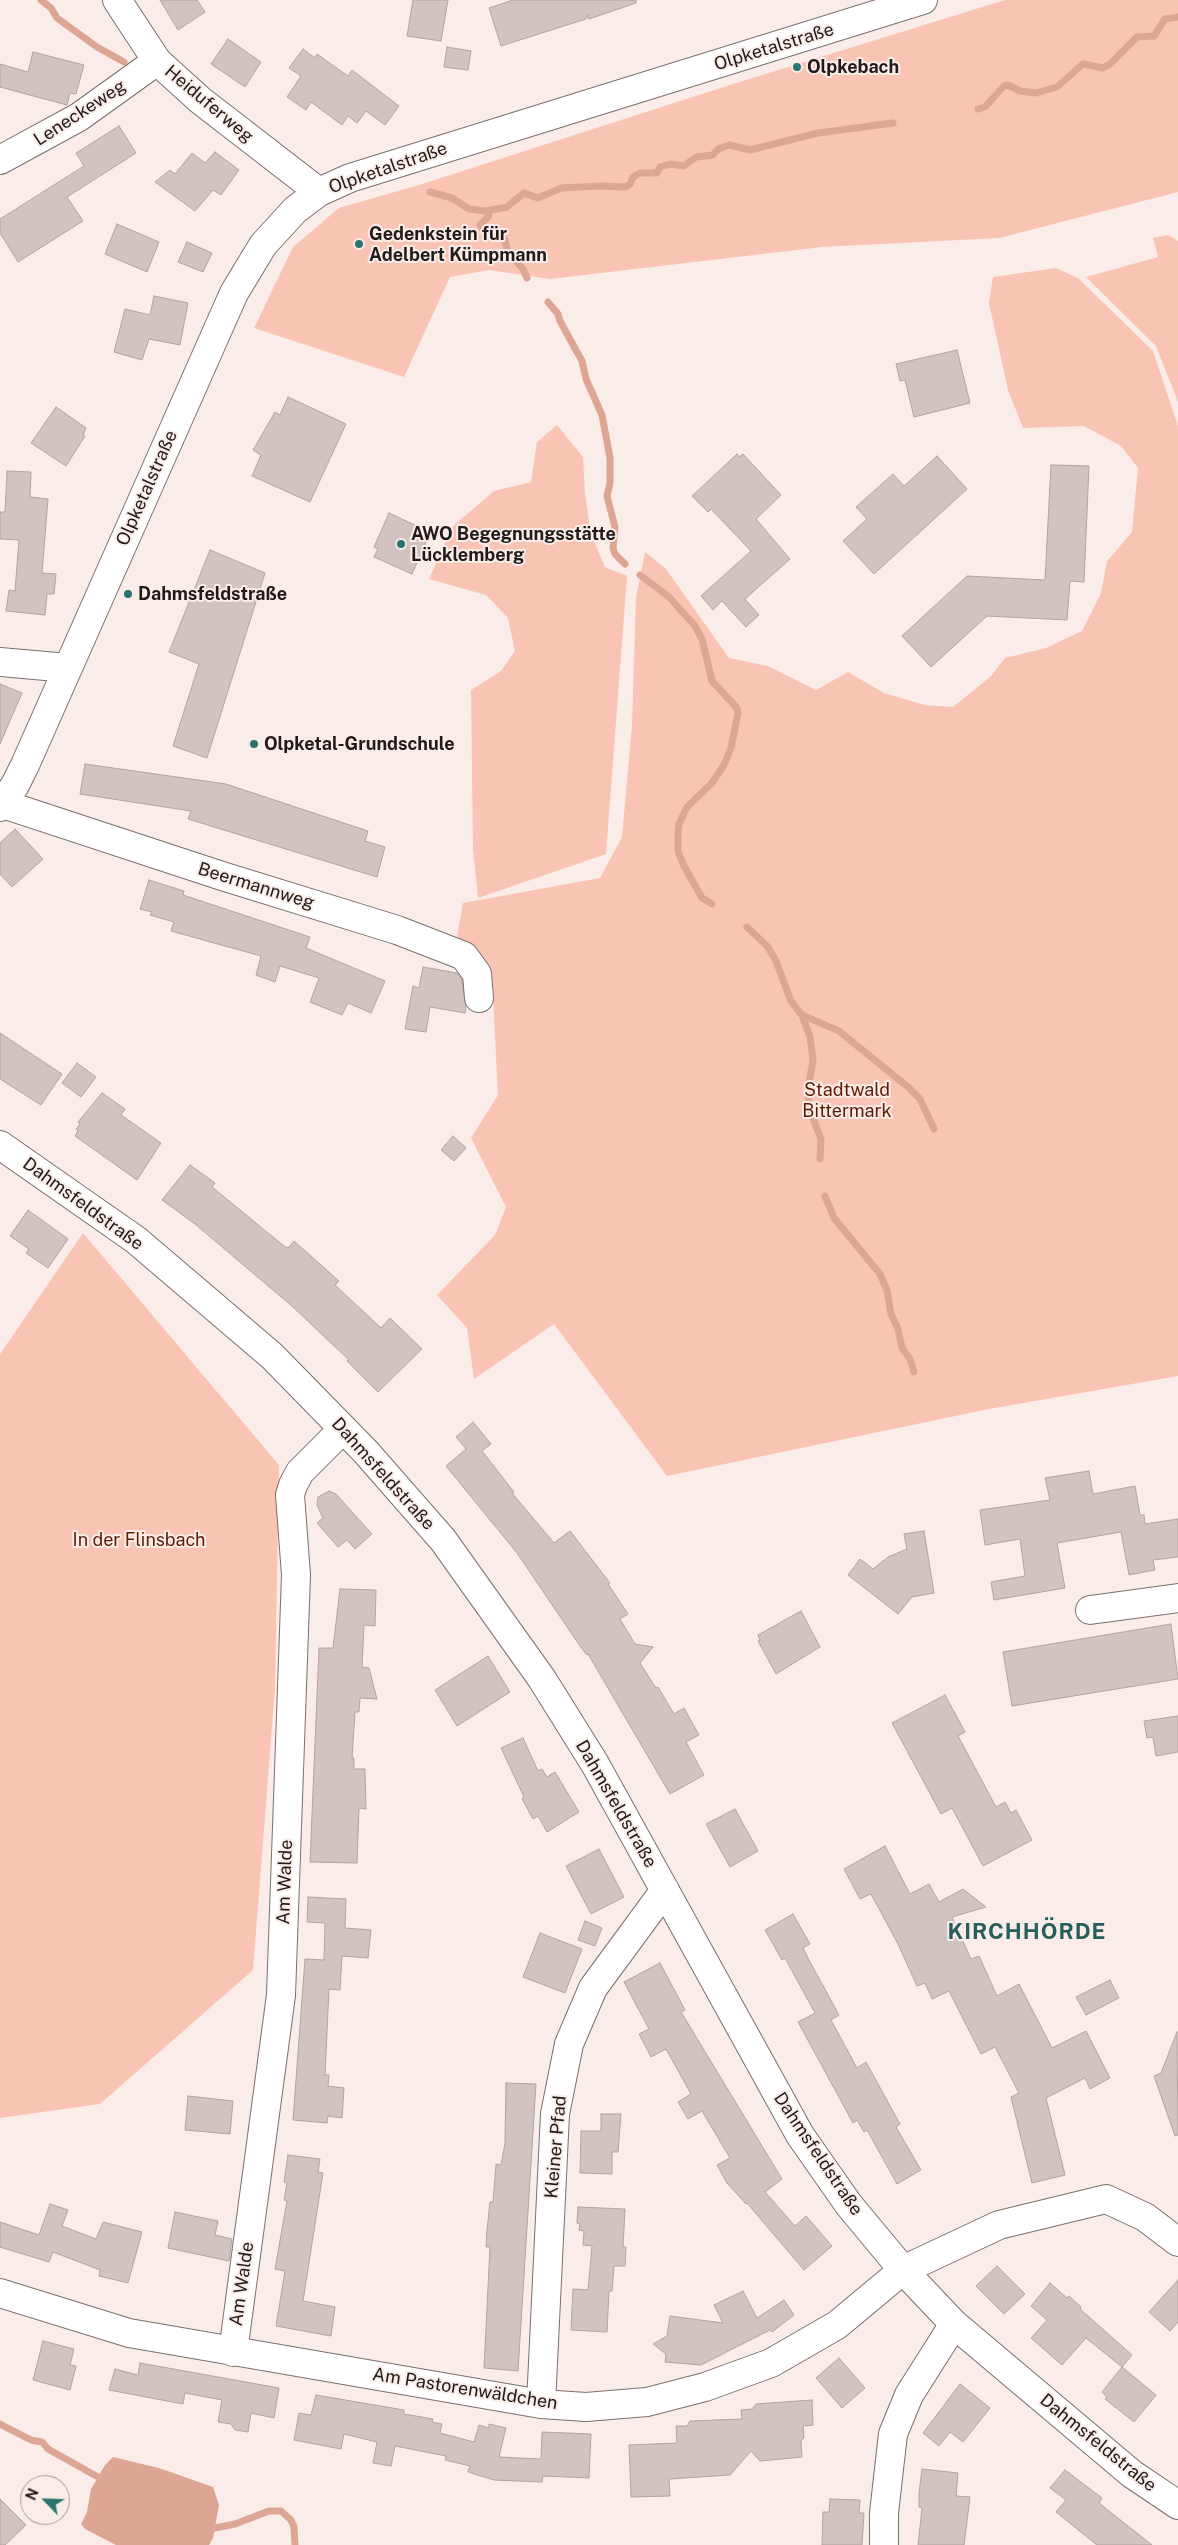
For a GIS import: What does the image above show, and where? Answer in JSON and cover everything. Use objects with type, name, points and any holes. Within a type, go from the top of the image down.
[{"type":"street","name":"Heiduferweg","points":[[117,0],[157,61],[200,100],[319,192]]},
{"type":"street","name":"Olpketalstraße","points":[[2,805],[22,772],[234,293],[263,245],[295,210],[319,192],[350,178],[923,0]]},
{"type":"street","name":"Leneckeweg","points":[[0,160],[79,117],[157,61]]},
{"type":"street","points":[[0,662],[68,668]]},
{"type":"street","name":"Beermannweg","points":[[2,805],[397,930],[464,956],[477,974],[479,998]]},
{"type":"street","name":"Dahmsfeldstraße","points":[[0,1145],[136,1240],[272,1356],[343,1429],[443,1540],[542,1679],[595,1764],[800,2135],[849,2205],[903,2270],[954,2324],[1132,2474],[1178,2505]]},
{"type":"street","name":"Am Walde","points":[[233,2352],[281,1995],[296,1575],[290,1495],[292,1485],[300,1472],[343,1429]]},
{"type":"street","points":[[1090,1610],[1178,1598]]},
{"type":"street","name":"Kleiner Pfad","points":[[541,2404],[555,2114],[569,2044],[593,1988],[665,1890]]},
{"type":"street","name":"Am Pastorenwäldchen","points":[[0,2292],[129,2333],[541,2404],[586,2407],[647,2402],[705,2387],[770,2363],[837,2325],[903,2270],[999,2225],[1106,2198],[1145,2217],[1178,2242]]},
{"type":"street","points":[[884,2545],[884,2513],[893,2434],[909,2395],[954,2324]]},
{"type":"green space","points":[[1005,0],[1178,0],[1178,192],[999,238],[822,247],[550,279],[489,270],[450,277],[404,377],[254,328],[293,247],[339,208],[419,185],[733,84]]},
{"type":"green space","points":[[1168,235],[1178,241],[1178,402],[1156,346],[1086,277],[1158,257],[1153,238]]},
{"type":"green space","name":"Stadtwald Bittermark","points":[[1056,268],[1078,278],[1153,351],[1178,426],[1178,1376],[989,1409],[667,1476],[554,1324],[474,1379],[467,1328],[437,1295],[495,1235],[506,1207],[471,1138],[498,1095],[492,977],[457,937],[463,903],[600,878],[622,837],[632,725],[636,598],[645,552],[666,569],[729,658],[768,666],[816,690],[848,672],[884,693],[925,705],[953,707],[991,676],[1005,658],[1046,648],[1082,631],[1101,593],[1107,561],[1132,532],[1138,468],[1121,446],[1084,426],[1023,428],[1008,390],[989,303],[993,277]]},
{"type":"green space","points":[[557,425],[583,457],[585,494],[591,534],[605,567],[627,576],[606,854],[478,898],[473,849],[471,690],[501,671],[515,651],[508,618],[486,595],[429,579],[452,527],[494,491],[531,482],[537,442]]},
{"type":"green space","name":"In der Flinsbach","points":[[83,1233],[279,1465],[275,1688],[253,1970],[100,2104],[0,2118],[0,1354]]},
{"type":"shaded area","points":[[113,2457],[159,2468],[213,2487],[219,2505],[213,2538],[209,2545],[116,2545],[85,2529],[81,2524],[87,2512],[91,2489],[105,2465]]},
{"type":"building","points":[[160,0],[197,0],[205,12],[178,30]]},
{"type":"building","points":[[413,0],[448,0],[441,41],[407,36]]},
{"type":"building","points":[[513,0],[636,0],[636,3],[589,19],[588,15],[586,19],[501,46],[489,8]]},
{"type":"building","points":[[228,39],[261,62],[245,87],[211,64]]},
{"type":"building","points":[[447,47],[471,51],[468,70],[444,67]]},
{"type":"building","points":[[303,49],[315,58],[317,54],[348,76],[352,70],[399,106],[385,125],[366,111],[357,123],[348,116],[342,125],[311,102],[306,110],[287,97],[301,76],[289,68]]},
{"type":"building","points":[[33,52],[84,65],[76,94],[70,93],[67,105],[0,87],[0,64],[28,72]]},
{"type":"building","points":[[119,126],[136,153],[67,197],[83,221],[18,262],[0,233],[0,219],[84,166],[76,153]]},
{"type":"building","points":[[215,152],[239,170],[221,195],[213,190],[195,211],[155,182],[170,170],[175,174],[192,153],[205,163]]},
{"type":"building","points":[[117,224],[159,242],[147,272],[105,254]]},
{"type":"building","points":[[187,242],[212,253],[203,272],[178,262]]},
{"type":"building","points":[[154,296],[188,303],[180,345],[149,339],[142,360],[114,352],[125,309],[150,315]]},
{"type":"building","points":[[957,350],[970,403],[914,417],[905,380],[900,381],[896,364]]},
{"type":"building","points":[[288,397],[346,424],[310,502],[252,476],[261,455],[253,450],[275,412],[280,415]]},
{"type":"building","points":[[56,407],[86,428],[83,435],[85,436],[66,466],[31,443]]},
{"type":"building","points":[[737,454],[739,457],[743,454],[781,495],[756,519],[790,559],[745,599],[759,615],[746,627],[722,601],[713,610],[701,596],[751,551],[711,509],[708,512],[692,496]]},
{"type":"building","points":[[937,456],[967,489],[874,574],[843,541],[867,519],[856,507],[893,474],[904,486]]},
{"type":"building","points":[[1051,465],[1089,466],[1084,582],[1070,581],[1067,620],[987,616],[931,667],[902,636],[967,576],[1045,580]]},
{"type":"building","points":[[7,471],[31,472],[30,497],[48,499],[42,573],[56,574],[54,594],[47,594],[45,615],[6,611],[9,590],[15,591],[19,540],[0,539],[0,512],[5,512]]},
{"type":"building","name":"AWO Begegnungsstätte Lücklemberg","points":[[389,513],[428,531],[424,539],[427,540],[412,574],[374,557],[378,549],[374,547]]},
{"type":"building","points":[[210,550],[265,573],[207,758],[173,746],[199,664],[169,652]]},
{"type":"building","points":[[0,684],[22,693],[0,744]]},
{"type":"building","points":[[85,764],[226,784],[368,831],[365,841],[385,847],[377,877],[188,819],[191,811],[80,794]]},
{"type":"building","points":[[15,829],[43,859],[12,887],[0,874],[0,843]]},
{"type":"building","points":[[149,880],[184,891],[183,895],[310,937],[306,948],[385,981],[371,1013],[348,1003],[342,1015],[310,1002],[319,978],[280,966],[275,982],[256,975],[261,956],[171,931],[174,922],[150,915],[152,912],[140,909]]},
{"type":"building","points":[[423,967],[457,973],[462,980],[466,1007],[465,1013],[430,1007],[426,1032],[405,1029],[413,986],[419,988]]},
{"type":"building","points":[[0,1033],[62,1074],[41,1105],[0,1079]]},
{"type":"building","points":[[77,1063],[96,1077],[81,1097],[62,1083]]},
{"type":"building","points":[[102,1093],[125,1109],[121,1115],[161,1143],[137,1180],[75,1136],[78,1131],[76,1129],[80,1124],[78,1122]]},
{"type":"building","points":[[453,1136],[466,1148],[454,1161],[441,1150]]},
{"type":"building","points":[[190,1165],[215,1183],[212,1187],[284,1246],[288,1248],[294,1241],[339,1281],[335,1285],[381,1328],[390,1318],[422,1349],[378,1392],[347,1361],[349,1360],[293,1307],[195,1224],[162,1200]]},
{"type":"building","points":[[28,1210],[68,1239],[48,1268],[26,1253],[29,1249],[10,1236]]},
{"type":"building","points":[[473,1422],[491,1444],[482,1451],[514,1492],[512,1493],[554,1543],[570,1531],[610,1583],[608,1584],[628,1614],[620,1619],[635,1644],[653,1647],[640,1663],[656,1688],[658,1687],[674,1714],[684,1708],[699,1735],[686,1742],[704,1775],[670,1794],[588,1654],[580,1646],[517,1553],[446,1466],[466,1449],[456,1437]]},
{"type":"building","points":[[1089,1471],[1093,1494],[1135,1486],[1140,1515],[1144,1515],[1145,1524],[1178,1519],[1178,1557],[1153,1560],[1155,1570],[1129,1575],[1121,1532],[1057,1543],[1065,1588],[994,1600],[991,1582],[1025,1576],[1020,1539],[985,1545],[980,1510],[1050,1500],[1045,1478]]},
{"type":"building","points":[[329,1491],[336,1494],[372,1534],[355,1549],[347,1540],[338,1547],[317,1523],[323,1518],[317,1505],[318,1497]]},
{"type":"building","points":[[924,1531],[934,1593],[912,1597],[898,1614],[848,1575],[860,1559],[873,1569],[888,1557],[907,1549],[904,1534]]},
{"type":"building","points":[[340,1589],[376,1590],[375,1626],[364,1625],[362,1667],[369,1668],[377,1699],[360,1698],[359,1712],[355,1712],[352,1758],[354,1758],[354,1769],[365,1769],[366,1809],[359,1808],[357,1863],[310,1862],[319,1648],[333,1648]]},
{"type":"building","points":[[801,1611],[820,1647],[776,1674],[758,1641],[760,1640],[758,1635]]},
{"type":"building","points":[[1171,1624],[1178,1679],[1012,1706],[1003,1652]]},
{"type":"building","points":[[488,1656],[510,1692],[457,1726],[435,1690]]},
{"type":"building","points":[[945,1695],[965,1732],[958,1736],[996,1807],[1005,1802],[1011,1813],[1016,1810],[1032,1840],[983,1866],[952,1808],[941,1814],[892,1723]]},
{"type":"building","points":[[1178,1716],[1178,1752],[1156,1756],[1153,1737],[1147,1738],[1144,1721]]},
{"type":"building","points":[[523,1738],[538,1771],[542,1769],[547,1777],[555,1772],[579,1812],[547,1832],[538,1816],[533,1819],[522,1799],[524,1797],[501,1748]]},
{"type":"building","points":[[735,1809],[758,1851],[730,1867],[706,1824]]},
{"type":"building","points":[[885,1846],[910,1894],[929,1884],[939,1902],[963,1889],[986,1907],[952,1917],[971,1959],[979,1956],[997,1996],[1019,1984],[1052,2048],[1086,2031],[1110,2078],[1090,2089],[1085,2078],[1046,2098],[1065,2175],[1032,2183],[1011,2097],[1019,2093],[995,2047],[981,2054],[949,1991],[932,1999],[925,1983],[917,1986],[898,1944],[871,1894],[860,1899],[844,1869]]},
{"type":"building","points":[[599,1849],[624,1897],[591,1914],[566,1866]]},
{"type":"building","points":[[308,1897],[346,1899],[345,1928],[371,1930],[368,1958],[342,1956],[340,1990],[329,1989],[325,2075],[329,2075],[328,2086],[344,2088],[342,2118],[328,2116],[327,2123],[293,2120],[305,1959],[324,1960],[325,1923],[307,1922]]},
{"type":"building","points":[[793,1914],[810,1944],[803,1948],[839,2015],[831,2020],[857,2068],[866,2062],[900,2124],[896,2127],[921,2170],[897,2184],[867,2130],[864,2132],[857,2120],[853,2123],[798,2022],[815,2013],[785,1958],[782,1960],[765,1930]]},
{"type":"building","points":[[585,1921],[602,1928],[595,1946],[578,1940]]},
{"type":"building","points":[[540,1933],[582,1949],[565,1993],[523,1977]]},
{"type":"building","points":[[660,1963],[685,2010],[681,2012],[782,2179],[765,2192],[795,2226],[806,2216],[832,2246],[804,2270],[747,2203],[727,2183],[717,2165],[730,2158],[702,2111],[688,2119],[678,2102],[691,2094],[666,2049],[651,2057],[639,2034],[649,2029],[624,1982]]},
{"type":"building","points":[[1110,1980],[1119,1998],[1086,2015],[1076,1997]]},
{"type":"building","points":[[1177,2032],[1178,2135],[1175,2136],[1154,2076],[1161,2073]]},
{"type":"building","points":[[506,2083],[536,2084],[518,2371],[484,2368],[490,2247],[486,2247],[487,2230],[490,2202],[493,2202],[496,2164],[501,2165],[505,2143]]},
{"type":"building","points":[[188,2096],[233,2101],[230,2134],[185,2130]]},
{"type":"building","points":[[601,2114],[621,2114],[618,2152],[612,2152],[612,2174],[580,2173],[581,2131],[601,2131]]},
{"type":"building","points":[[288,2155],[320,2159],[318,2172],[323,2173],[303,2301],[335,2307],[331,2336],[276,2326],[285,2271],[275,2269],[287,2201],[284,2200],[287,2183],[284,2182]]},
{"type":"building","points":[[50,2204],[68,2210],[62,2226],[96,2239],[103,2222],[142,2232],[128,2283],[99,2276],[100,2270],[53,2252],[49,2262],[0,2247],[0,2222],[39,2235]]},
{"type":"building","points":[[578,2207],[625,2209],[623,2247],[626,2247],[625,2266],[614,2266],[612,2291],[609,2291],[607,2332],[571,2330],[573,2289],[588,2290],[592,2246],[583,2245],[584,2231],[579,2230],[580,2224],[577,2223]]},
{"type":"building","points":[[175,2212],[218,2221],[215,2235],[232,2239],[229,2261],[168,2248]]},
{"type":"building","points":[[997,2266],[1025,2294],[1004,2314],[976,2286]]},
{"type":"building","points":[[1178,2280],[1178,2322],[1170,2331],[1149,2312]]},
{"type":"building","points":[[1050,2283],[1067,2298],[1069,2296],[1081,2307],[1080,2309],[1132,2355],[1122,2367],[1086,2338],[1062,2365],[1031,2338],[1047,2320],[1031,2306]]},
{"type":"building","points":[[743,2291],[757,2318],[784,2300],[794,2315],[772,2332],[770,2330],[701,2365],[665,2362],[666,2354],[653,2344],[667,2336],[670,2316],[723,2323],[714,2305]]},
{"type":"building","points":[[43,2341],[74,2349],[70,2365],[76,2366],[70,2390],[33,2380]]},
{"type":"building","points":[[839,2358],[865,2388],[842,2408],[816,2378]]},
{"type":"building","points":[[140,2363],[279,2388],[274,2418],[251,2413],[248,2432],[235,2430],[231,2424],[218,2422],[222,2400],[185,2393],[183,2404],[109,2390],[115,2369],[138,2375]]},
{"type":"building","points":[[1122,2367],[1156,2395],[1134,2422],[1105,2399],[1107,2397],[1102,2392]]},
{"type":"building","points":[[960,2384],[990,2408],[963,2442],[950,2432],[939,2446],[923,2433]]},
{"type":"building","points":[[316,2395],[404,2410],[404,2414],[433,2419],[432,2422],[442,2424],[440,2433],[474,2442],[479,2425],[489,2428],[489,2424],[506,2428],[499,2457],[541,2459],[542,2432],[591,2434],[589,2478],[543,2476],[542,2482],[494,2480],[468,2472],[470,2466],[445,2460],[446,2456],[395,2446],[391,2466],[373,2463],[377,2442],[344,2434],[341,2449],[294,2440],[299,2413],[311,2415]]},
{"type":"building","points":[[812,2400],[813,2425],[803,2426],[804,2438],[801,2440],[802,2457],[760,2461],[751,2451],[730,2475],[669,2479],[670,2496],[631,2497],[629,2445],[677,2443],[676,2426],[687,2426],[690,2421],[742,2419],[741,2410],[752,2409],[756,2404]]},
{"type":"building","points":[[922,2469],[958,2473],[956,2496],[970,2497],[964,2545],[918,2545],[922,2508],[919,2507],[919,2493]]},
{"type":"building","points":[[1065,2470],[1102,2498],[1099,2503],[1152,2545],[1097,2545],[1056,2512],[1066,2500],[1050,2488]]},
{"type":"building","points":[[0,2499],[20,2519],[20,2525],[26,2525],[5,2545],[0,2545]]},
{"type":"building","points":[[830,2499],[860,2500],[859,2513],[864,2513],[862,2545],[822,2545],[823,2512],[829,2512]]},
{"type":"waterway","name":"Olpkebach","points":[[41,0],[51,8],[57,18],[97,47],[124,62]]},
{"type":"waterway","name":"Olpkebach","points":[[978,109],[985,107],[1004,86],[1008,85],[1020,91],[1036,93],[1057,87],[1083,64],[1103,68],[1110,64],[1137,37],[1154,36],[1165,19],[1178,17]]},
{"type":"waterway","name":"Olpkebach","points":[[430,192],[452,198],[469,209],[486,211],[507,207],[524,193],[538,198],[561,188],[625,187],[630,184],[633,177],[640,173],[657,173],[660,167],[670,164],[684,166],[696,157],[713,155],[718,149],[729,145],[750,150],[818,133],[893,123]]},
{"type":"waterway","points":[[486,211],[489,213],[488,217],[480,225],[483,229],[504,238],[508,252],[523,269],[527,278]]},
{"type":"waterway","points":[[548,302],[558,314],[582,361],[586,379],[602,415],[610,458],[610,483],[607,496],[615,527],[613,548],[615,554],[625,564]]},
{"type":"waterway","points":[[640,575],[669,597],[695,626],[702,639],[712,681],[737,708],[738,713],[731,748],[724,765],[712,783],[687,807],[679,824],[678,851],[683,864],[702,898],[712,904]]},
{"type":"waterway","points":[[747,927],[768,947],[776,961],[791,1001],[802,1015],[810,1037],[813,1060],[808,1089],[809,1108],[821,1139],[820,1159]]},
{"type":"waterway","points":[[802,1015],[839,1031],[908,1087],[920,1099],[934,1129]]},
{"type":"waterway","points":[[825,1196],[834,1218],[880,1274],[887,1290],[891,1314],[898,1329],[902,1348],[910,1359],[914,1372]]},
{"type":"waterway","points":[[0,2424],[31,2440],[42,2442],[48,2449],[98,2477]]},
{"type":"waterway","points":[[215,2528],[235,2524],[269,2511],[281,2511],[291,2520],[294,2527],[295,2545]]},
{"type":"place","name":"Olpkebach","points":[[797,67]]},
{"type":"place","name":"Gedenkstein für Adelbert Kümpmann","points":[[359,244]]},
{"type":"place","name":"AWO Begegnungsstätte Lücklemberg","points":[[401,544]]},
{"type":"place","name":"Dahmsfeldstraße","points":[[128,594]]},
{"type":"place","name":"Olpketal-Grundschule","points":[[254,744]]},
{"type":"district","name":"KIRCHHÖRDE","points":[[1027,1932]]}]
